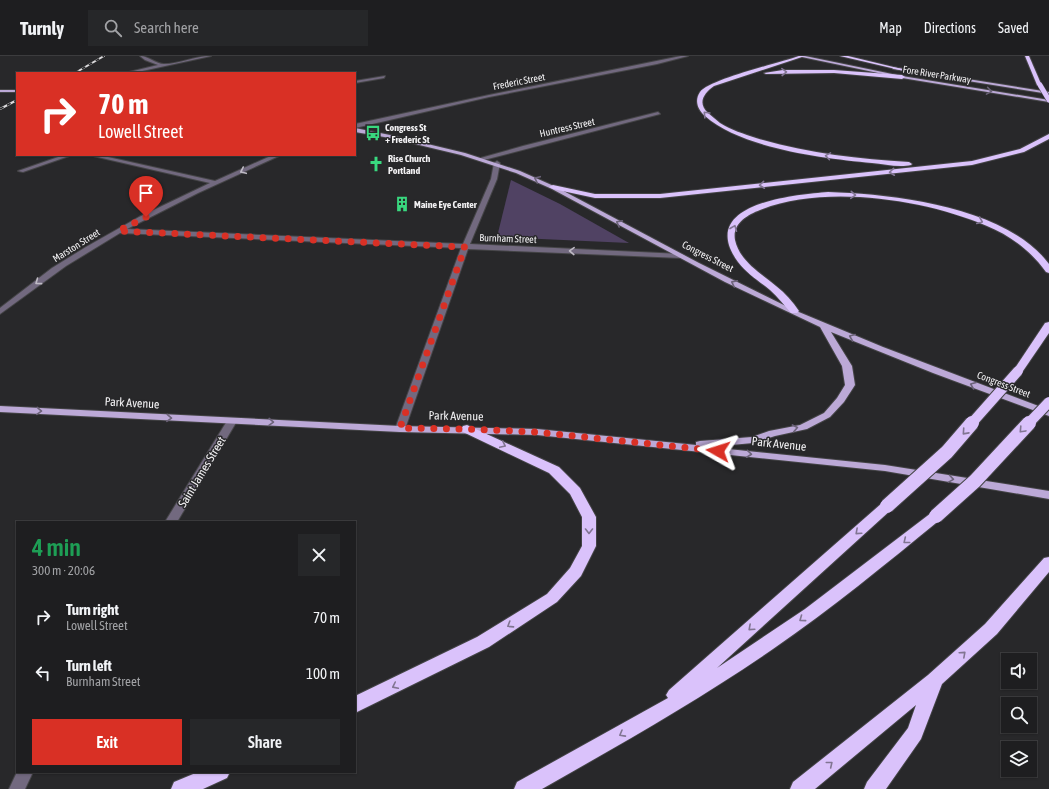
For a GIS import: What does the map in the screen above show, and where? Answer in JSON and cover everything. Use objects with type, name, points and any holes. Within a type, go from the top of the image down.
[{"type":"highway","points":[[801,56],[714,85],[704,91],[699,99],[701,108],[710,118],[736,133],[773,145],[801,151],[846,158],[908,164],[972,163]]},
{"type":"highway","points":[[842,56],[904,70]]},
{"type":"highway","points":[[1027,56],[1040,85],[1049,100]]},
{"type":"highway","points":[[745,75],[822,71],[902,77]]},
{"type":"highway","points":[[553,187],[595,196],[628,198],[972,163],[1018,152],[1049,136]]},
{"type":"highway","points":[[794,311],[775,290],[755,275],[742,260],[731,238],[734,226],[741,216],[756,208],[793,198],[846,194],[899,200],[938,207],[969,216],[1001,230],[1019,240],[1034,251],[1049,270]]},
{"type":"highway","points":[[648,719],[947,452],[1018,371],[1049,324]]},
{"type":"highway","points":[[524,789],[648,719],[773,640],[863,576],[976,481],[1049,402]]},
{"type":"highway","points":[[356,705],[483,642],[552,598],[576,572],[589,546],[589,517],[575,491],[554,470],[467,429]]},
{"type":"highway","points":[[800,789],[934,680],[991,629],[1049,562]]},
{"type":"highway","points":[[874,789],[915,733],[934,680]]},
{"type":"highway","points":[[181,789],[218,773]]},
{"type":"main road","name":"Fore River Parkway","points":[[801,56],[902,77],[1049,100]]},
{"type":"main road","name":"Fore River Parkway","points":[[820,56],[1049,93]]},
{"type":"main road","points":[[0,91],[16,91]]},
{"type":"main road","name":"Congress Street","points":[[356,130],[380,134],[497,163],[519,171],[553,187],[680,256],[823,325],[932,370],[1049,413]]},
{"type":"main road","points":[[674,446],[753,440],[773,433],[803,427],[827,415],[841,400],[850,385],[847,366],[823,325]]},
{"type":"main road","name":"Park Avenue","points":[[0,409],[232,421],[536,432],[885,468],[1049,495]]},
{"type":"street","points":[[142,56],[161,65]]},
{"type":"street","points":[[131,72],[209,56]]},
{"type":"street","name":"Frederic Street","points":[[356,126],[489,96],[686,56]]},
{"type":"street","points":[[356,82],[384,77]]},
{"type":"street","name":"Huntress Street","points":[[480,159],[541,141],[609,126],[658,113]]},
{"type":"street","points":[[21,171],[66,156]]},
{"type":"street","points":[[96,156],[217,183]]},
{"type":"street","name":"Marston Street","points":[[0,312],[62,265],[118,231],[276,156]]},
{"type":"street","points":[[400,428],[465,247],[494,179],[497,163]]},
{"type":"street","name":"Burnham Street","points":[[118,231],[680,256]]},
{"type":"street","name":"Saint James Street","points":[[172,521],[232,421]]},
{"type":"street","points":[[16,789],[24,773]]},
{"type":"shaded area","points":[[511,180],[560,204],[629,243],[497,237]]},
{"type":"railway","points":[[77,72],[104,56]]},
{"type":"railway","points":[[0,109],[16,101]]},
{"type":"place","name":"Congress St + Frederic St","points":[[373,133]]},
{"type":"place","name":"Rise Church Portland","points":[[376,164]]},
{"type":"place","name":"Maine Eye Center","points":[[402,204]]},
{"type":"route","points":[[146,217],[118,231],[465,247],[400,428],[536,432],[718,451]]}]
